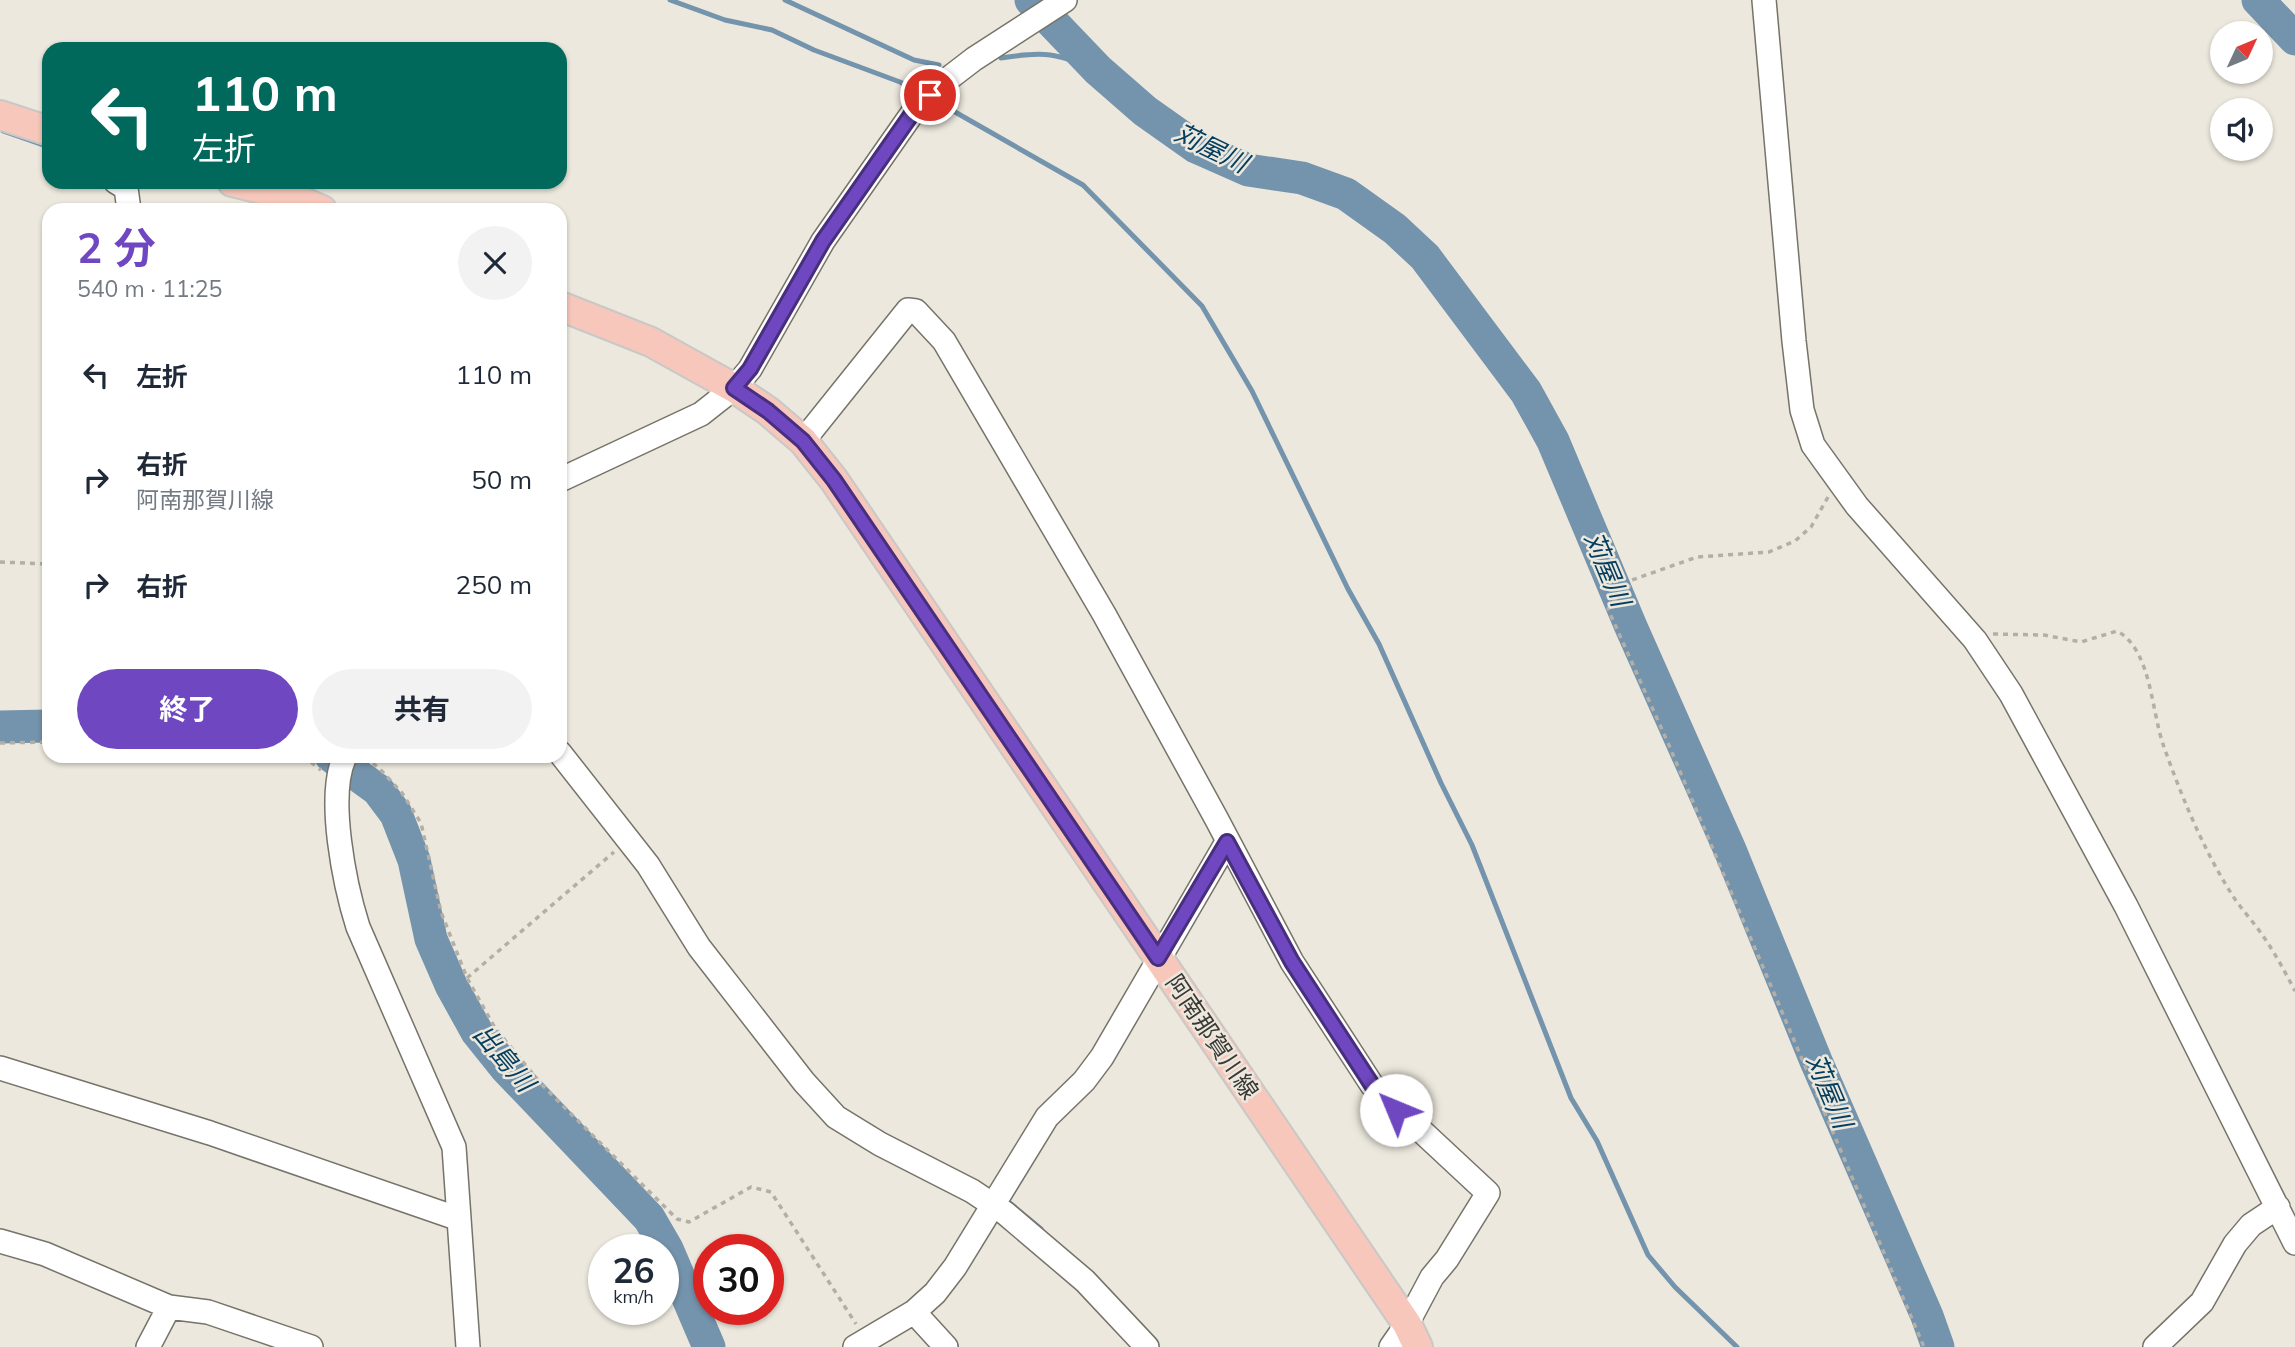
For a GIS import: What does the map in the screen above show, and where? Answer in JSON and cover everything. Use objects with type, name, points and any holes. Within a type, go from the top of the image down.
[{"type":"main road","points":[[0,115],[42,129]]},
{"type":"main road","points":[[260,189],[306,203]]},
{"type":"main road","name":"阿南那賀川線","points":[[567,309],[651,342],[734,388],[768,411],[803,441],[834,480],[1413,1335]]},
{"type":"street","points":[[567,477],[701,414],[734,388],[750,369],[823,241],[916,108],[943,82],[974,59],[1065,0]]},
{"type":"street","points":[[1764,0],[1802,410],[1813,445],[1865,516],[1975,640],[2011,694],[2126,906],[2295,1243]]},
{"type":"street","points":[[803,441],[908,310],[916,311],[944,341],[1104,614],[1292,962],[1372,1085],[1488,1193],[1447,1259],[1432,1277],[1413,1335],[1391,1347]]},
{"type":"street","points":[[567,762],[629,839],[699,947],[804,1082],[836,1117],[880,1144],[972,1191],[996,1197],[1085,1281],[1147,1347]]},
{"type":"street","points":[[342,763],[337,808],[347,892],[358,928],[454,1147],[468,1347]]},
{"type":"street","points":[[861,1344],[914,1312],[935,1293],[955,1267],[1046,1117],[1084,1081],[1102,1057],[1227,842]]},
{"type":"street","points":[[0,1068],[210,1133],[459,1219]]},
{"type":"street","points":[[2155,1347],[2202,1302],[2235,1244],[2251,1225],[2278,1207]]},
{"type":"street","points":[[0,1241],[46,1254],[169,1307],[208,1312],[311,1347]]},
{"type":"street","points":[[148,1347],[169,1307]]},
{"type":"street","points":[[914,1312],[946,1347]]},
{"type":"path","points":[[1838,481],[1811,527],[1795,541],[1769,552],[1697,557],[1632,580],[1627,592],[1612,601],[1608,609],[1668,743],[1924,1347]]},
{"type":"path","points":[[0,562],[42,564]]},
{"type":"path","points":[[1975,640],[1994,633],[2044,635],[2081,642],[2117,631],[2128,637],[2136,648],[2147,677],[2163,745],[2211,860],[2262,934],[2295,991]]},
{"type":"path","points":[[0,743],[42,742]]},
{"type":"path","points":[[372,763],[402,793],[421,823],[441,912],[467,978],[495,1028],[542,1085],[677,1219],[689,1222],[751,1187],[771,1192],[861,1344]]},
{"type":"path","points":[[467,978],[629,839]]},
{"type":"waterway","points":[[670,0],[725,20],[772,30],[814,50],[900,82],[922,94]]},
{"type":"waterway","points":[[785,0],[914,60],[939,65]]},
{"type":"waterway","name":"苅屋川","points":[[1031,0],[1098,70],[1145,111],[1196,147],[1248,170],[1302,178],[1346,194],[1395,229],[1425,257],[1526,392],[1553,441],[1631,627],[1730,850],[1816,1061],[1938,1347]]},
{"type":"waterway","points":[[2258,0],[2295,39]]},
{"type":"waterway","points":[[1001,58],[1050,55],[1098,70]]},
{"type":"waterway","points":[[934,100],[1083,185],[1202,306],[1252,391],[1348,589],[1379,644],[1472,845],[1571,1098],[1597,1141],[1648,1255],[1675,1287],[1737,1347]]},
{"type":"waterway","points":[[3,131],[42,145]]},
{"type":"waterway","name":"出島川","points":[[0,727],[42,726]]},
{"type":"waterway","name":"出島川","points":[[341,763],[378,790],[396,814],[414,860],[431,939],[451,985],[477,1032],[505,1067],[649,1218],[667,1249],[709,1347]]},
{"type":"waterway","points":[[1005,1199],[1041,1229]]},
{"type":"route","points":[[930,95],[916,108],[823,241],[750,369],[734,388],[768,411],[803,441],[834,480],[1158,958],[1227,842],[1292,962],[1372,1085],[1396,1110]]}]
